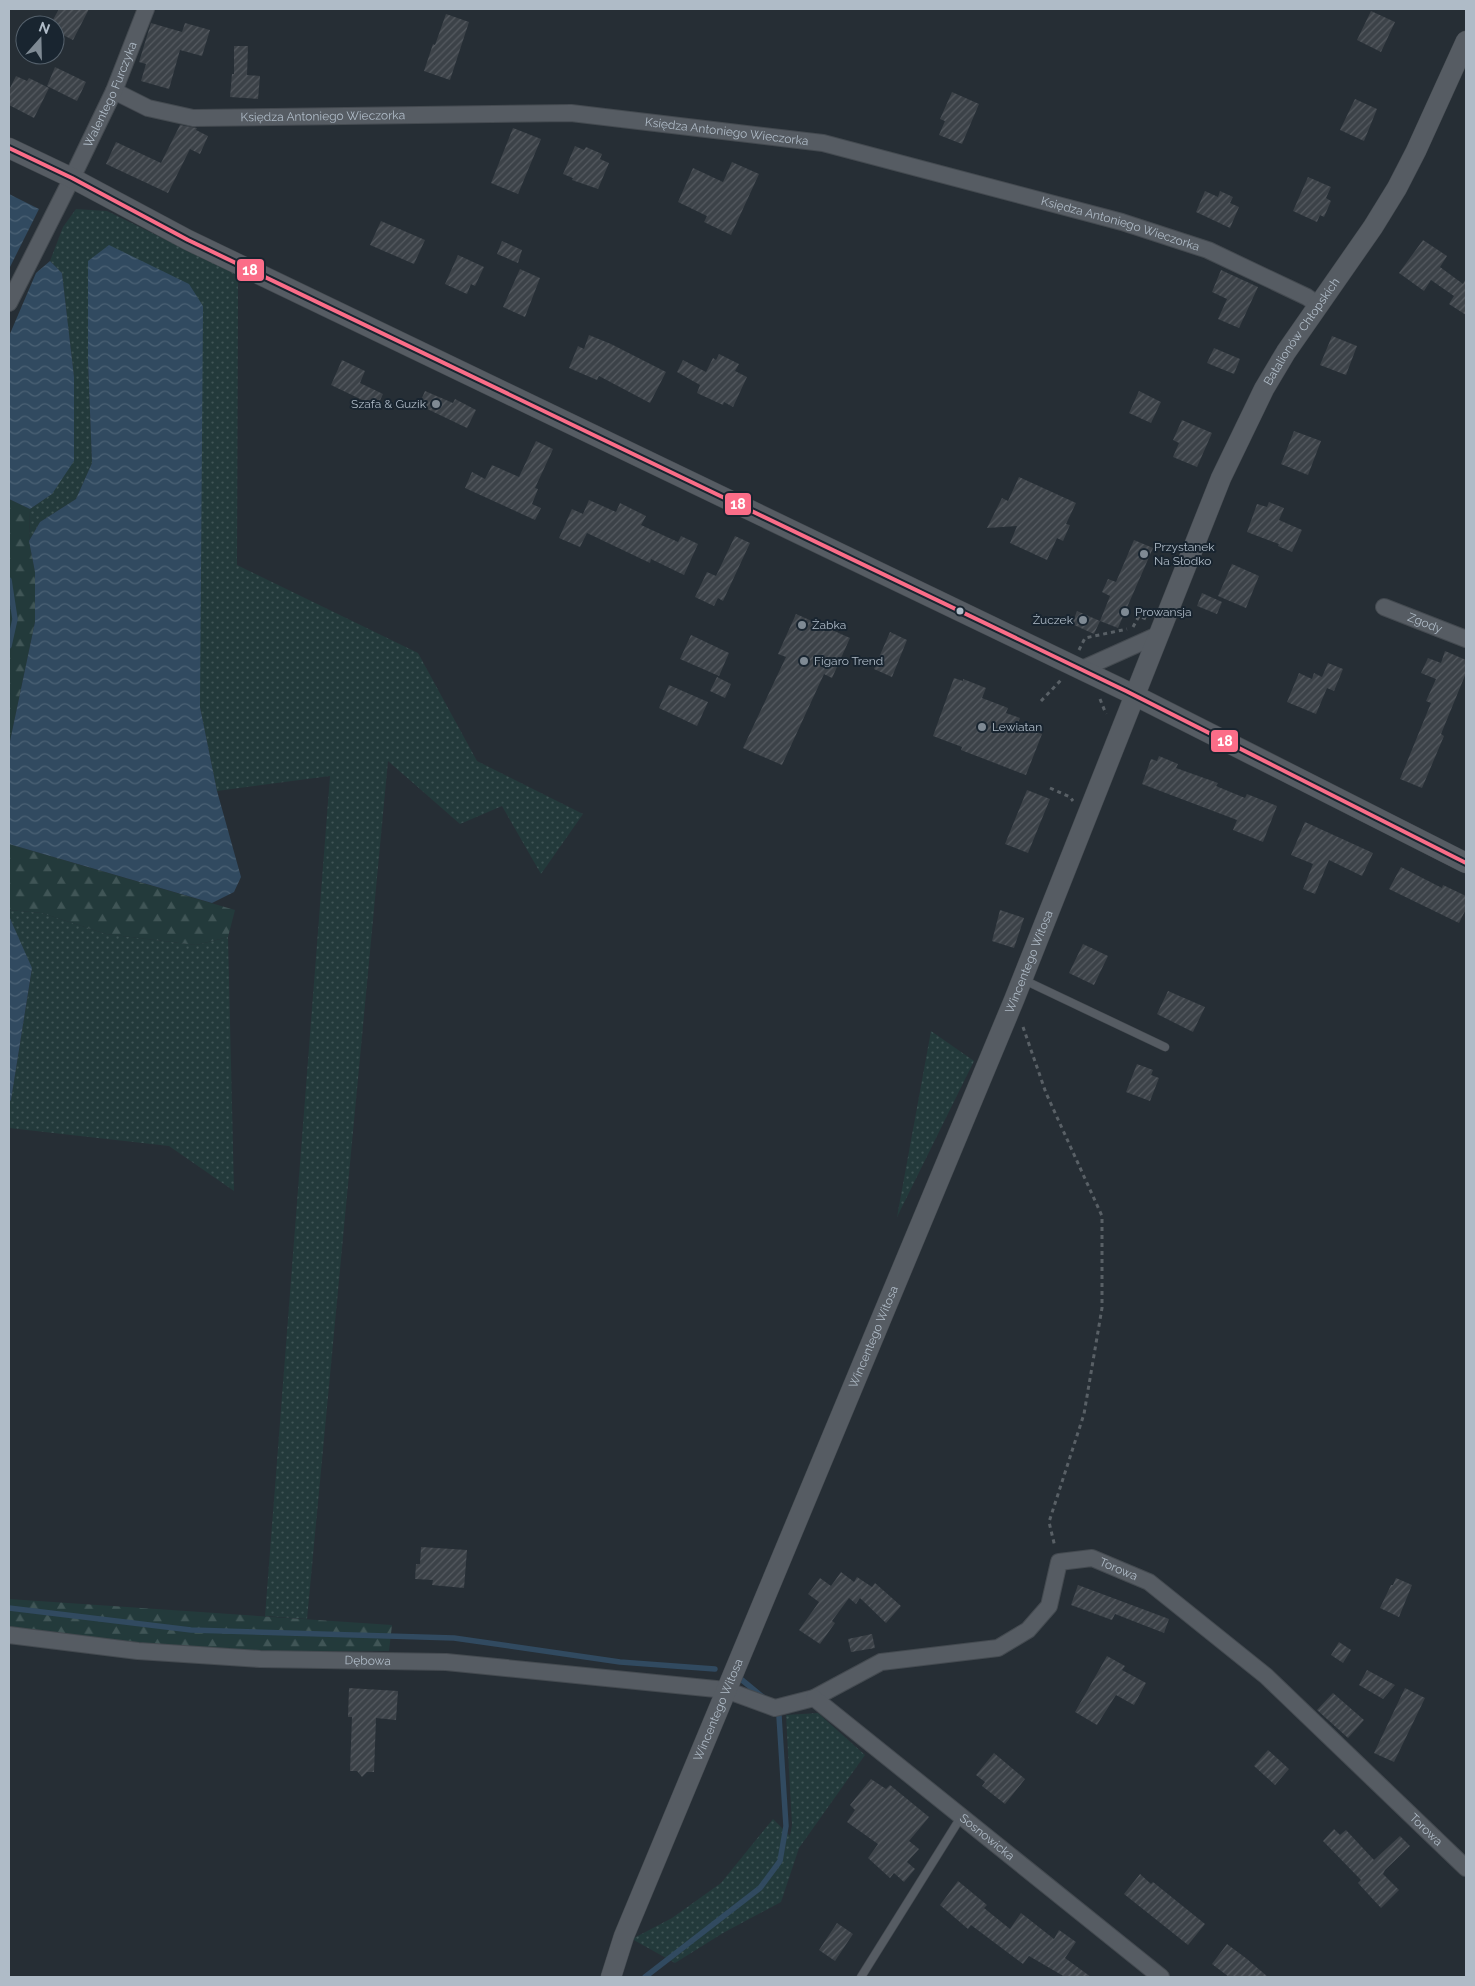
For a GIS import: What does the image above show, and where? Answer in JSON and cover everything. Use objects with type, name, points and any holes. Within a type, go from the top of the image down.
[{"type":"street","name":"Walentego Furczyka","points":[[9,303],[114,91],[146,9]]},
{"type":"street","name":"Batalionów Chłopskich","points":[[1135,695],[1154,627],[1244,428],[1286,352],[1373,227],[1397,188],[1466,42]]},
{"type":"street","name":"Księdza Antoniego Wieczorka","points":[[114,91],[148,108],[193,118],[571,113],[823,143],[1130,225],[1208,250],[1307,297],[1318,305]]},
{"type":"street","points":[[9,148],[72,178],[188,240],[1080,661],[1135,695],[1466,863]]},
{"type":"street","name":"Zgody","points":[[1384,607],[1466,638]]},
{"type":"street","points":[[1080,661],[1154,627]]},
{"type":"street","name":"Wincentego Witosa","points":[[610,1977],[624,1936],[1014,1000],[1135,695]]},
{"type":"street","name":"Torowa","points":[[1059,1562],[1092,1558],[1149,1582],[1266,1676],[1466,1868]]},
{"type":"street","points":[[726,1690],[775,1708],[814,1698],[881,1662],[998,1648],[1028,1630],[1049,1606],[1059,1562]]},
{"type":"street","name":"Dębowa","points":[[9,1635],[138,1651],[185,1654],[260,1658],[446,1662],[726,1690]]},
{"type":"street","name":"Sosnowicka","points":[[814,1698],[1161,1977]]},
{"type":"lane","points":[[1022,980],[1165,1047]]},
{"type":"lane","points":[[861,1977],[961,1817]]},
{"type":"path","points":[[1080,661],[1085,638],[1134,627],[1138,616],[1154,627]]},
{"type":"path","points":[[1050,788],[1070,796],[1086,819]]},
{"type":"path","points":[[1014,1000],[1046,1093],[1102,1216],[1102,1308],[1084,1414],[1049,1522],[1059,1562]]},
{"type":"green space","points":[[76,209],[107,211],[238,275],[237,565],[418,653],[477,761],[583,814],[541,874],[502,806],[460,824],[388,761],[307,1619],[265,1616],[330,776],[217,791],[200,707],[88,361],[92,463],[76,499],[40,522],[29,541],[30,509],[52,494],[74,377],[62,273],[50,261],[63,227]]},
{"type":"green space","points":[[9,499],[30,509],[29,541],[35,572],[35,622],[9,746]]},
{"type":"green space","points":[[9,844],[235,910],[228,937],[196,945],[106,934],[42,913],[9,910]]},
{"type":"green space","points":[[9,910],[42,913],[106,934],[196,945],[228,937],[234,1191],[169,1146],[9,1128],[9,1102],[11,1100],[32,969],[9,916]]},
{"type":"green space","points":[[931,1031],[974,1061],[897,1217]]},
{"type":"green space","points":[[9,1599],[392,1625],[389,1651],[260,1652],[141,1645],[9,1627]]},
{"type":"green space","points":[[818,1713],[865,1755],[799,1848],[781,1902],[723,1933],[675,1963],[632,1939],[672,1918],[721,1883],[773,1819],[790,1836],[792,1825],[786,1715]]},
{"type":"water","points":[[9,194],[39,209],[9,269]]},
{"type":"water","points":[[109,245],[189,284],[203,306],[200,707],[217,791],[241,877],[234,892],[212,903],[9,844],[9,746],[35,622],[35,572],[29,541],[40,522],[76,499],[92,463],[88,361],[88,261]]},
{"type":"water","points":[[50,261],[62,273],[74,377],[74,461],[52,494],[30,509],[9,499],[9,336],[36,273]]},
{"type":"water","points":[[9,916],[32,968],[11,1100],[9,1102]]},
{"type":"building","points":[[59,9],[89,9],[73,40],[65,36],[65,15],[56,15]]},
{"type":"building","points":[[1371,11],[1395,22],[1381,52],[1357,40]]},
{"type":"building","points":[[446,14],[469,22],[450,80],[424,71]]},
{"type":"building","points":[[151,23],[182,32],[185,23],[210,30],[202,56],[180,50],[169,89],[141,81],[146,64],[139,62]]},
{"type":"building","points":[[234,46],[248,46],[247,75],[260,76],[258,99],[230,97],[232,74],[234,74]]},
{"type":"building","points":[[55,67],[86,82],[77,101],[47,86]]},
{"type":"building","points":[[16,76],[27,81],[29,78],[49,88],[34,118],[9,105],[9,90]]},
{"type":"building","points":[[952,92],[979,104],[962,144],[939,135],[945,121],[940,119]]},
{"type":"building","points":[[1355,99],[1377,109],[1364,141],[1340,130]]},
{"type":"building","points":[[180,125],[197,128],[196,130],[208,136],[200,154],[190,149],[168,193],[106,164],[116,142],[161,163]]},
{"type":"building","points":[[513,128],[541,139],[518,194],[491,183]]},
{"type":"building","points":[[575,146],[584,150],[586,147],[602,154],[600,159],[609,163],[598,189],[572,180],[573,178],[563,174]]},
{"type":"building","points":[[732,162],[759,174],[731,235],[704,222],[707,216],[678,202],[693,168],[723,182]]},
{"type":"building","points":[[1308,177],[1331,187],[1326,198],[1331,201],[1324,217],[1320,215],[1317,222],[1293,211]]},
{"type":"building","points":[[1205,191],[1218,197],[1220,191],[1233,197],[1230,203],[1239,207],[1230,228],[1196,212]]},
{"type":"building","points":[[381,221],[425,240],[414,264],[370,245]]},
{"type":"building","points":[[1423,240],[1447,256],[1440,267],[1463,284],[1466,278],[1466,315],[1449,304],[1454,296],[1431,280],[1424,291],[1399,273]]},
{"type":"building","points":[[502,241],[522,250],[518,263],[497,254]]},
{"type":"building","points":[[458,255],[484,267],[475,286],[471,284],[467,294],[445,284]]},
{"type":"building","points":[[520,269],[540,278],[525,317],[503,307]]},
{"type":"building","points":[[1221,270],[1258,287],[1239,328],[1218,319],[1227,299],[1212,292]]},
{"type":"building","points":[[589,335],[666,372],[650,403],[599,376],[597,380],[569,368],[578,346],[584,349]]},
{"type":"building","points":[[1332,336],[1357,346],[1346,375],[1320,365]]},
{"type":"building","points":[[1214,348],[1240,359],[1234,374],[1207,363]]},
{"type":"building","points":[[719,354],[739,364],[735,371],[747,377],[733,407],[724,402],[723,405],[697,393],[700,385],[677,372],[683,360],[706,372],[713,358],[716,360]]},
{"type":"building","points":[[342,360],[365,371],[360,383],[383,394],[377,407],[331,385]]},
{"type":"building","points":[[425,391],[453,403],[455,399],[476,410],[467,428],[419,405]]},
{"type":"building","points":[[1139,391],[1161,402],[1151,423],[1129,413]]},
{"type":"building","points":[[1182,420],[1212,433],[1197,467],[1173,457],[1179,443],[1173,440]]},
{"type":"building","points":[[1294,431],[1321,441],[1308,475],[1281,464]]},
{"type":"building","points":[[536,441],[553,449],[535,488],[538,489],[532,504],[541,508],[535,520],[465,488],[472,472],[485,479],[492,465],[519,477]]},
{"type":"building","points":[[1019,477],[1076,503],[1066,524],[1070,525],[1063,541],[1057,538],[1047,560],[1010,543],[1017,526],[987,528],[1002,498],[1008,501]]},
{"type":"building","points":[[589,500],[616,512],[620,503],[646,516],[641,525],[678,542],[681,536],[698,544],[684,575],[651,559],[650,563],[587,533],[580,547],[559,538],[572,509],[583,514]]},
{"type":"building","points":[[1269,502],[1284,508],[1279,520],[1302,530],[1292,552],[1278,546],[1279,544],[1247,532],[1257,504],[1267,507]]},
{"type":"building","points":[[735,536],[750,543],[723,601],[718,598],[714,606],[695,597],[707,572],[716,576]]},
{"type":"building","points":[[1134,540],[1153,548],[1118,628],[1100,621],[1110,596],[1102,592],[1108,579],[1116,582]]},
{"type":"building","points":[[1232,564],[1259,576],[1246,608],[1218,596]]},
{"type":"building","points":[[1202,593],[1222,602],[1217,614],[1197,606]]},
{"type":"building","points":[[1077,611],[1100,621],[1094,634],[1072,624]]},
{"type":"building","points":[[796,614],[850,638],[832,678],[824,674],[782,765],[743,748],[786,657],[778,654]]},
{"type":"building","points":[[890,632],[907,640],[892,677],[874,669]]},
{"type":"building","points":[[691,635],[729,653],[719,676],[680,659]]},
{"type":"building","points":[[1445,651],[1466,660],[1466,673],[1441,734],[1444,736],[1422,788],[1400,779],[1431,703],[1426,701],[1436,679],[1421,673],[1428,658],[1441,663]]},
{"type":"building","points":[[1328,663],[1343,669],[1334,691],[1327,688],[1316,714],[1287,702],[1299,673],[1312,679],[1314,673],[1322,677]]},
{"type":"building","points":[[717,677],[731,684],[725,698],[710,691]]},
{"type":"building","name":"Lewiatan","points":[[954,678],[963,681],[963,679],[986,688],[982,698],[1008,708],[1006,713],[1020,718],[1017,725],[1042,734],[1026,775],[961,750],[962,747],[933,736]]},
{"type":"building","points":[[669,685],[708,702],[697,726],[659,708]]},
{"type":"building","points":[[1159,756],[1178,764],[1176,768],[1218,783],[1216,786],[1245,798],[1247,794],[1277,806],[1263,842],[1233,830],[1237,820],[1142,784],[1151,759],[1157,761]]},
{"type":"building","points":[[1027,790],[1050,799],[1028,853],[1005,844]]},
{"type":"building","points":[[1305,822],[1373,853],[1362,876],[1329,860],[1315,894],[1303,889],[1313,864],[1291,855]]},
{"type":"building","points":[[1401,867],[1442,888],[1443,885],[1466,896],[1466,909],[1459,923],[1389,889]]},
{"type":"building","points":[[1000,910],[1024,918],[1014,948],[992,941]]},
{"type":"building","points":[[1083,944],[1108,956],[1094,985],[1069,973]]},
{"type":"building","points":[[1168,991],[1205,1007],[1193,1032],[1157,1014]]},
{"type":"building","points":[[1137,1064],[1153,1070],[1151,1075],[1159,1078],[1150,1101],[1126,1092]]},
{"type":"building","points":[[421,1547],[467,1550],[464,1588],[432,1585],[433,1580],[415,1579],[416,1564],[420,1564]]},
{"type":"building","points":[[841,1572],[854,1582],[857,1577],[872,1587],[875,1583],[901,1606],[886,1623],[860,1598],[856,1604],[849,1598],[832,1621],[835,1623],[820,1644],[799,1630],[819,1602],[808,1594],[820,1578],[831,1586]]},
{"type":"building","points":[[1396,1578],[1412,1585],[1399,1617],[1380,1608]]},
{"type":"building","points":[[1078,1585],[1169,1619],[1164,1633],[1115,1614],[1112,1620],[1071,1605]]},
{"type":"building","points":[[872,1634],[875,1648],[851,1652],[848,1639]]},
{"type":"building","points":[[1339,1642],[1351,1650],[1343,1663],[1331,1655]]},
{"type":"building","points":[[1107,1656],[1125,1666],[1122,1670],[1146,1683],[1134,1705],[1116,1695],[1097,1725],[1075,1712]]},
{"type":"building","points":[[1367,1670],[1395,1685],[1383,1699],[1359,1685]]},
{"type":"building","points":[[349,1688],[398,1691],[396,1720],[376,1718],[374,1772],[367,1772],[362,1777],[357,1771],[350,1771],[352,1717],[348,1717]]},
{"type":"building","points":[[1405,1688],[1425,1698],[1394,1762],[1374,1753]]},
{"type":"building","points":[[1333,1693],[1364,1720],[1348,1738],[1317,1710]]},
{"type":"building","points":[[1268,1750],[1289,1769],[1275,1785],[1254,1766]]},
{"type":"building","points":[[994,1753],[1025,1779],[1005,1804],[982,1786],[985,1782],[976,1775]]},
{"type":"building","points":[[871,1779],[886,1789],[890,1785],[929,1817],[909,1841],[919,1849],[907,1862],[915,1869],[904,1882],[894,1873],[890,1878],[868,1858],[878,1844],[847,1822],[855,1810],[850,1805]]},
{"type":"building","points":[[1334,1829],[1340,1835],[1346,1830],[1374,1860],[1400,1836],[1410,1846],[1383,1874],[1399,1890],[1381,1908],[1358,1883],[1361,1880],[1323,1841]]},
{"type":"building","points":[[1140,1874],[1151,1884],[1153,1882],[1205,1924],[1188,1945],[1124,1894]]},
{"type":"building","points":[[958,1881],[987,1905],[984,1908],[1010,1929],[1021,1913],[1054,1939],[1059,1930],[1076,1942],[1065,1958],[1091,1977],[1065,1977],[1029,1956],[1023,1964],[971,1925],[968,1929],[940,1905]]},
{"type":"building","points":[[837,1923],[853,1934],[835,1961],[819,1950]]},
{"type":"building","points":[[1227,1944],[1268,1977],[1229,1977],[1212,1964]]},
{"type":"waterway","points":[[9,580],[15,619],[9,646]]},
{"type":"waterway","points":[[9,1608],[191,1630],[454,1638],[620,1662],[715,1669]]},
{"type":"waterway","points":[[742,1680],[764,1698]]},
{"type":"waterway","points":[[645,1977],[760,1888],[780,1861],[786,1826],[779,1716]]},
{"type":"transit line","name":"18","points":[[9,148],[72,178],[188,240],[1126,691],[1466,863]]},
{"type":"place","name":"Szafa & Guzik","points":[[436,404]]},
{"type":"place","name":"Przystanek Na Słodko","points":[[1144,554]]},
{"type":"place","name":"Prowansja","points":[[1125,612]]},
{"type":"place","name":"Żuczek","points":[[1083,620]]},
{"type":"place","name":"Żabka","points":[[802,625]]},
{"type":"place","name":"Figaro Trend","points":[[804,661]]},
{"type":"place","name":"Lewiatan","points":[[982,727]]}]
